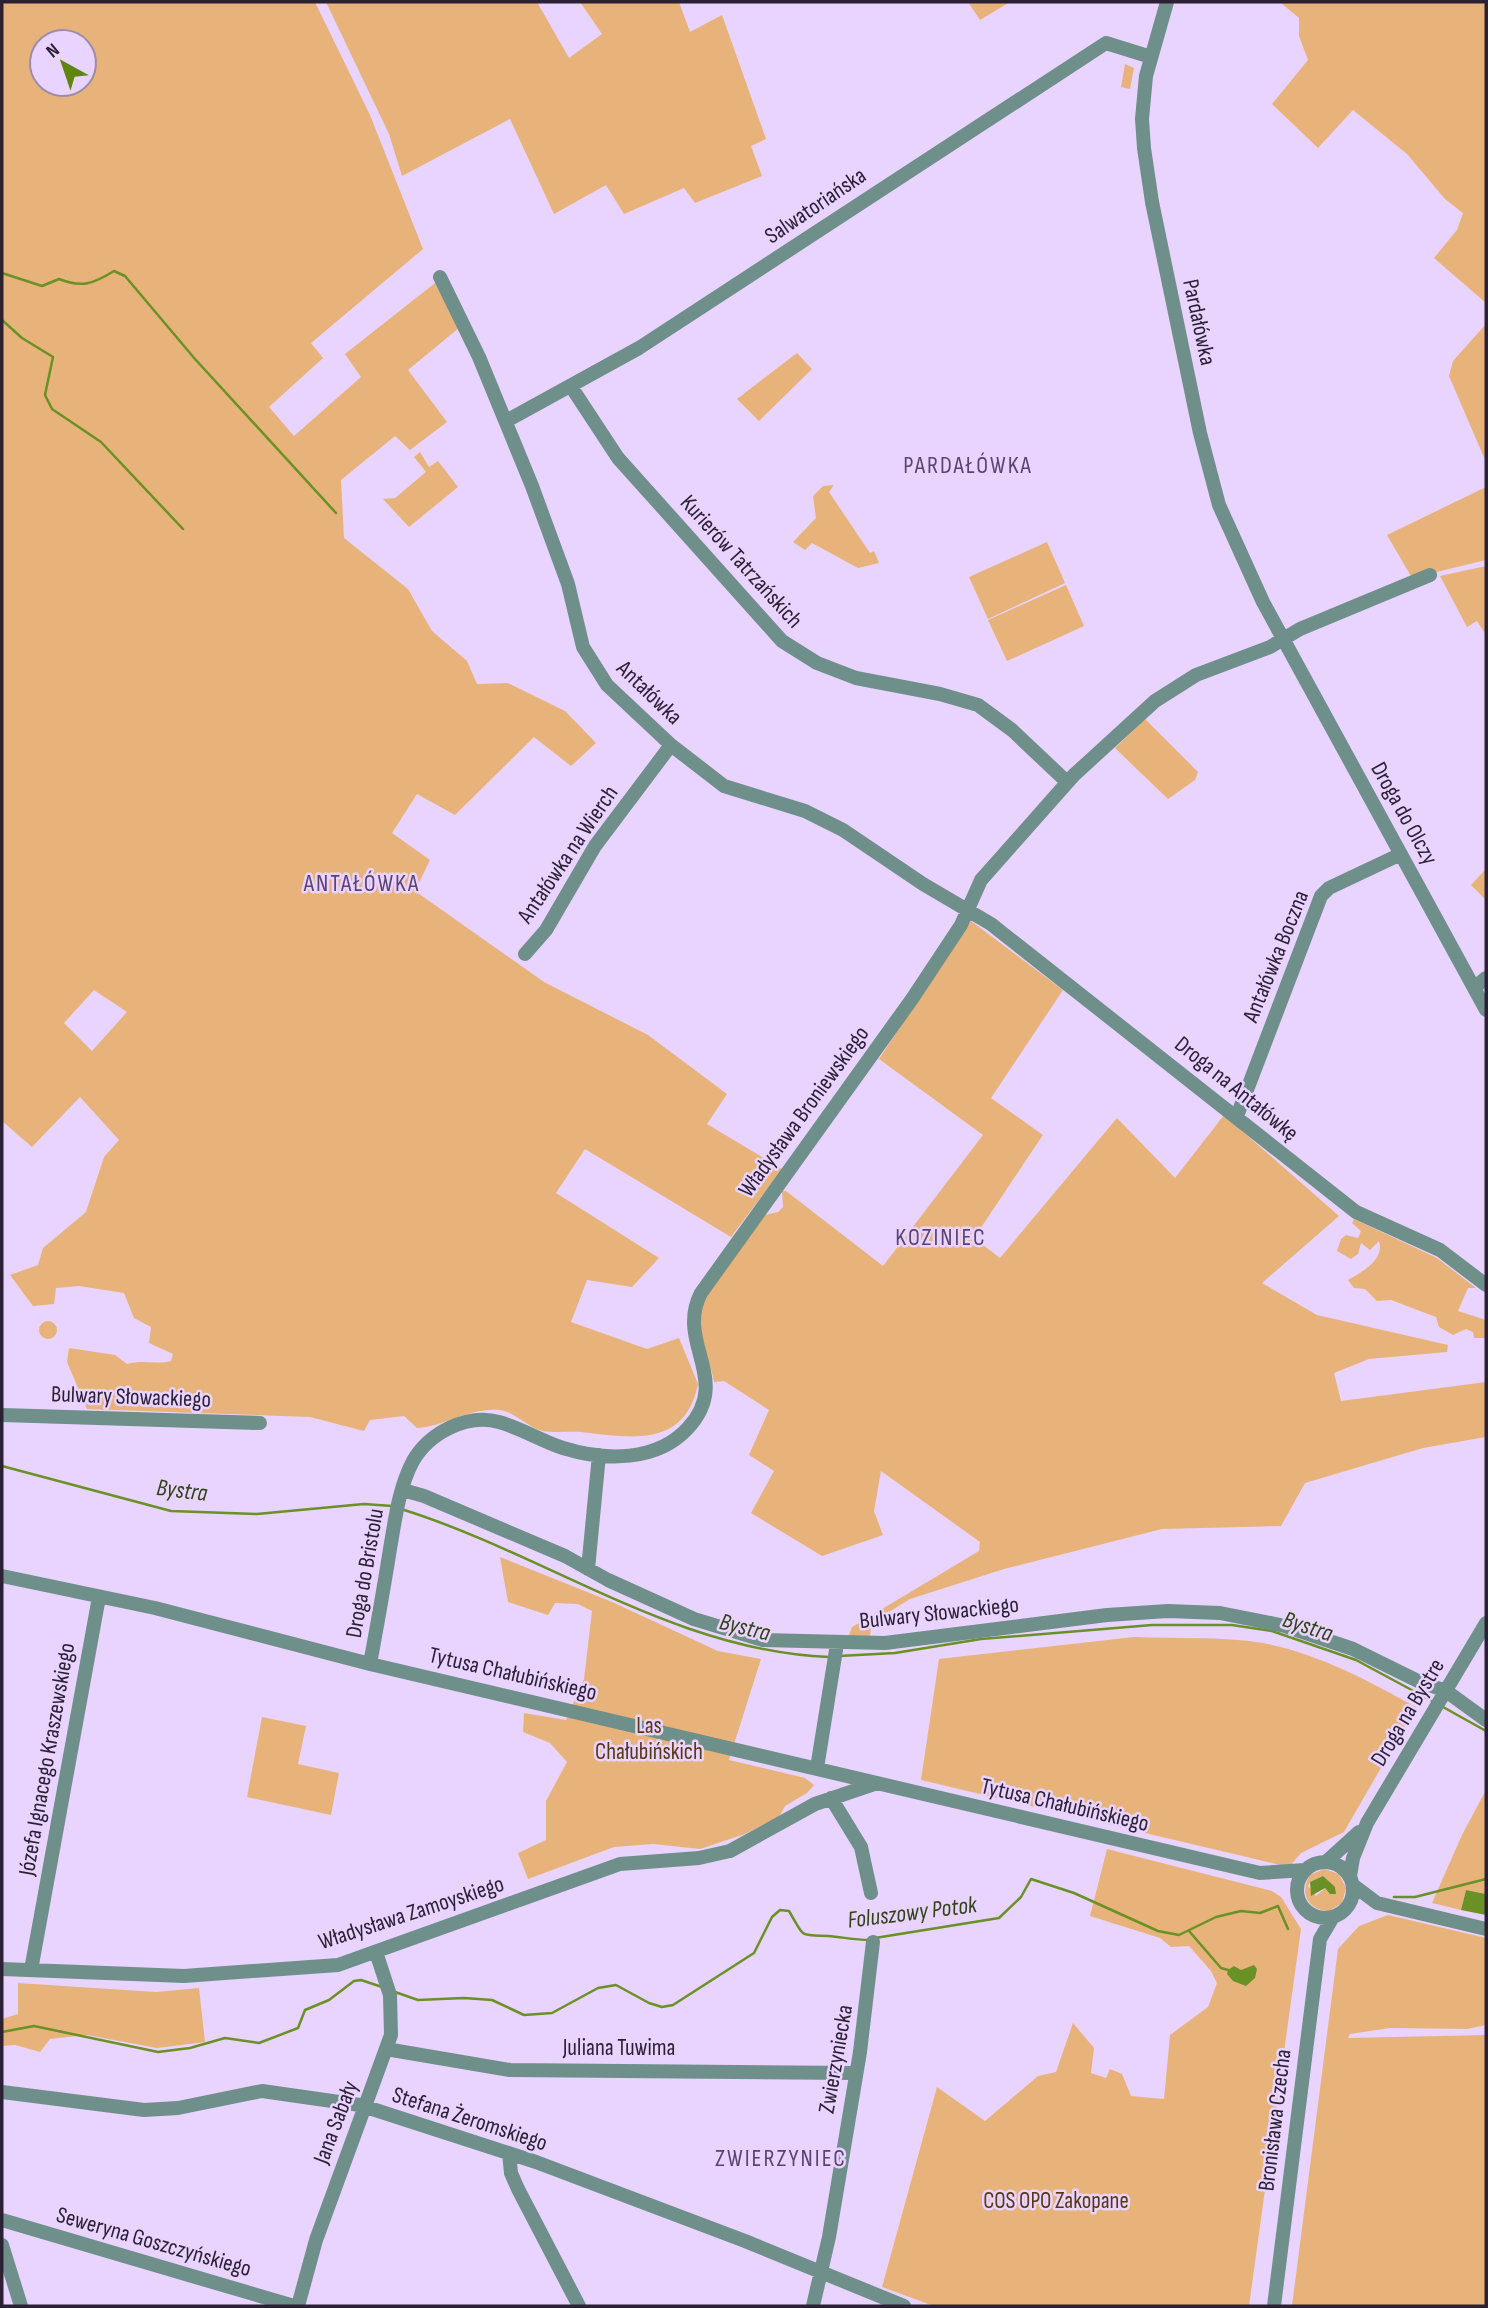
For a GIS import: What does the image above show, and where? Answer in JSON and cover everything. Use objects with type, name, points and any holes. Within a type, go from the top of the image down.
[{"type":"street","name":"Pardałówka","points":[[1167,2],[1150,57],[1143,101],[1146,167],[1200,433],[1229,531],[1283,638]]},
{"type":"street","name":"Salwatoriańska","points":[[506,421],[572,388],[639,348],[1105,43],[1150,57]]},
{"type":"street","name":"Antałówka","points":[[440,276],[479,356],[506,421],[568,584],[589,661],[607,685],[671,744],[724,786],[805,811],[843,830],[923,884],[968,910]]},
{"type":"street","name":"Kurierów Tatrzańskich","points":[[572,388],[618,458],[782,641],[817,663],[856,678],[940,694],[978,705],[1012,730],[1067,782]]},
{"type":"street","name":"Władysława Broniewskiego","points":[[402,1495],[413,1462],[426,1443],[468,1421],[500,1422],[562,1448],[599,1455],[627,1456],[655,1451],[681,1434],[698,1415],[708,1388],[693,1324],[701,1293],[912,999],[968,910],[971,896],[981,880],[1067,782],[1169,691],[1214,666],[1270,647],[1283,638],[1430,575]]},
{"type":"street","name":"Droga do Olczy","points":[[1283,638],[1486,1010]]},
{"type":"street","name":"Antałówka na Wierch","points":[[525,954],[546,930],[595,846],[671,744]]},
{"type":"street","name":"Antałówka Boczna","points":[[1237,1116],[1321,896],[1329,888],[1401,854]]},
{"type":"street","name":"Droga na Antałówkę","points":[[968,910],[1021,946],[1356,1213],[1440,1250],[1486,1285]]},
{"type":"street","points":[[1474,988],[1486,978]]},
{"type":"street","name":"Bulwary Słowackiego","points":[[2,1415],[260,1423]]},
{"type":"street","points":[[588,1569],[599,1455]]},
{"type":"street","name":"Bulwary Słowackiego","points":[[402,1495],[457,1509],[694,1619],[763,1640],[837,1647],[925,1639],[1107,1615],[1206,1611],[1247,1617],[1301,1631],[1353,1649],[1445,1694],[1486,1720]]},
{"type":"street","name":"Droga do Bristolu","points":[[370,1664],[402,1495]]},
{"type":"street","name":"Tytusa Chałubińskiego","points":[[2,1576],[1260,1873],[1305,1870]]},
{"type":"street","name":"Józefa Ignacego Kraszewskiego","points":[[31,1970],[99,1597]]},
{"type":"street","name":"Droga na Bystre","points":[[1351,1880],[1353,1858],[1367,1824],[1486,1623]]},
{"type":"street","points":[[817,1768],[837,1647]]},
{"type":"street","name":"Władysława Zamoyskiego","points":[[815,1804],[830,1791],[836,1772]]},
{"type":"street","name":"Władysława Zamoyskiego","points":[[2,1969],[210,1975],[323,1967],[376,1952],[620,1864],[699,1858],[725,1853],[751,1842],[815,1804],[878,1783]]},
{"type":"street","points":[[831,1798],[861,1847],[871,1893]]},
{"type":"street","name":"Droga na Bystre","points":[[1326,1862],[1367,1824]]},
{"type":"street","points":[[1351,1880],[1353,1897],[1347,1907],[1333,1917],[1311,1914],[1298,1898],[1298,1882],[1305,1870],[1326,1862],[1340,1866],[1351,1880],[1377,1903]]},
{"type":"street","name":"Tytusa Chałubińskiego","points":[[1260,1873],[1298,1898]]},
{"type":"street","points":[[1347,1907],[1377,1903],[1486,1929]]},
{"type":"street","name":"Bronisława Czecha","points":[[1311,1914],[1320,1939]]},
{"type":"street","name":"Bronisława Czecha","points":[[1274,2306],[1320,1939],[1333,1917]]},
{"type":"street","name":"Zwierzyniecka","points":[[813,2306],[829,2237],[868,2001],[873,1942]]},
{"type":"street","name":"Jana Sabały","points":[[296,2306],[316,2240],[391,2032],[391,2003],[376,1952]]},
{"type":"street","name":"Juliana Tuwima","points":[[386,2049],[510,2070],[854,2073]]},
{"type":"street","name":"Stefana Żeromskiego","points":[[2,2092],[62,2102],[156,2110],[262,2091],[364,2107],[509,2153],[821,2272],[887,2303],[904,2306]]},
{"type":"street","points":[[509,2153],[511,2173],[518,2189],[579,2306]]},
{"type":"street","name":"Seweryna Goszczyńskiego","points":[[2,2220],[296,2306]]},
{"type":"street","points":[[2,2245],[21,2306]]},
{"type":"green space","points":[[2,2],[315,2],[370,115],[423,249],[311,343],[323,358],[269,407],[294,436],[361,377],[345,354],[435,283],[460,327],[408,370],[447,422],[410,450],[395,436],[341,480],[344,538],[408,589],[432,631],[467,661],[477,684],[508,683],[565,711],[596,743],[571,766],[534,737],[455,815],[417,794],[392,833],[430,860],[415,891],[544,982],[648,1035],[727,1094],[707,1124],[782,1169],[731,1237],[585,1149],[556,1193],[659,1258],[632,1287],[587,1280],[571,1322],[647,1349],[679,1338],[698,1384],[691,1405],[669,1429],[637,1436],[548,1432],[532,1427],[506,1411],[489,1410],[417,1428],[404,1416],[370,1420],[364,1431],[310,1417],[87,1409],[67,1362],[69,1348],[115,1355],[127,1364],[171,1361],[173,1354],[149,1343],[151,1327],[134,1318],[124,1293],[79,1286],[56,1288],[54,1304],[33,1306],[10,1275],[38,1265],[43,1248],[86,1212],[104,1157],[119,1140],[80,1097],[32,1147],[2,1121]],"holes":[[[94,990],[127,1012],[92,1051],[64,1023]]]},
{"type":"green space","points":[[326,2],[537,2],[569,58],[602,34],[580,2],[679,2],[690,32],[722,15],[766,139],[751,146],[762,176],[695,203],[684,188],[624,214],[606,185],[554,214],[510,119],[402,176],[389,134]]},
{"type":"green space","points":[[968,2],[1010,2],[980,20]]},
{"type":"green space","points":[[1280,2],[1486,2],[1486,303],[1434,258],[1457,230],[1463,213],[1445,199],[1407,154],[1353,110],[1318,148],[1272,104],[1308,60],[1299,36],[1299,18]]},
{"type":"green space","points":[[1125,64],[1134,68],[1130,89],[1121,87]]},
{"type":"green space","points":[[1486,324],[1486,462],[1449,376],[1453,361]]},
{"type":"green space","points":[[797,353],[812,369],[759,421],[737,399]]},
{"type":"green space","points":[[420,452],[429,467],[438,461],[458,487],[409,527],[383,499],[395,498],[426,472],[414,457]]},
{"type":"green space","points":[[834,485],[829,492],[870,553],[874,551],[879,563],[858,568],[812,543],[805,550],[793,542],[816,518],[813,496],[823,486]]},
{"type":"green space","points":[[1486,487],[1486,560],[1412,578],[1387,535]]},
{"type":"green space","points":[[1047,542],[1065,583],[988,619],[969,577]]},
{"type":"green space","points":[[1486,566],[1486,635],[1477,621],[1467,627],[1440,576]]},
{"type":"green space","points":[[1066,585],[1084,626],[1007,661],[988,620]]},
{"type":"green space","points":[[1145,719],[1198,772],[1195,780],[1168,799],[1115,748]]},
{"type":"green space","points":[[1486,869],[1486,900],[1471,885]]},
{"type":"green space","points":[[971,921],[1063,990],[991,1098],[1043,1135],[974,1238],[1000,1258],[1117,1118],[1175,1178],[1224,1115],[1339,1216],[1262,1283],[1317,1315],[1448,1345],[1447,1352],[1369,1359],[1334,1373],[1341,1401],[1486,1382],[1486,1437],[1423,1448],[1305,1483],[1281,1526],[1162,1529],[1004,1569],[910,1599],[871,1623],[870,1637],[848,1638],[852,1627],[979,1551],[980,1542],[881,1471],[874,1511],[883,1535],[822,1556],[751,1513],[774,1471],[749,1455],[769,1410],[724,1381],[714,1382],[700,1331],[700,1314],[703,1303],[718,1277],[738,1249],[765,1215],[778,1212],[783,1207],[782,1191],[786,1191],[883,1266],[983,1135],[879,1059]]},
{"type":"green space","points":[[1354,1219],[1437,1258],[1476,1288],[1468,1288],[1458,1311],[1486,1320],[1486,1338],[1474,1338],[1473,1332],[1466,1329],[1453,1335],[1439,1327],[1436,1317],[1391,1300],[1377,1301],[1365,1289],[1354,1288],[1348,1280],[1376,1260],[1380,1248],[1379,1241],[1370,1250],[1361,1243],[1358,1254],[1351,1259],[1337,1251],[1341,1239],[1346,1235],[1358,1238],[1361,1231],[1352,1223]]},
{"type":"green space","points":[[48,1321],[54,1324],[57,1330],[54,1336],[48,1339],[42,1336],[39,1330],[42,1324]]},
{"type":"green space","name":"Las Chałubińskich","points":[[500,1557],[612,1602],[718,1651],[761,1659],[729,1760],[805,1778],[814,1785],[807,1793],[785,1806],[779,1817],[745,1834],[700,1849],[653,1844],[614,1847],[528,1879],[518,1853],[546,1840],[546,1801],[567,1762],[550,1743],[523,1732],[524,1713],[566,1720],[584,1679],[592,1611],[578,1604],[555,1603],[548,1615],[508,1602]]},
{"type":"green space","points":[[1134,1637],[1231,1639],[1263,1643],[1342,1669],[1416,1707],[1344,1832],[1301,1853],[1289,1867],[921,1780],[939,1659]]},
{"type":"green space","points":[[262,1717],[306,1726],[298,1764],[339,1773],[331,1815],[247,1797]]},
{"type":"green space","points":[[1486,1790],[1486,1894],[1466,1890],[1461,1910],[1432,1903],[1462,1835]]},
{"type":"green space","name":"COS OPO Zakopane","points":[[1107,1849],[1272,1891],[1281,1897],[1301,1929],[1249,2306],[934,2306],[882,2287],[937,2087],[985,2121],[1038,2076],[1056,2072],[1073,2023],[1094,2048],[1091,2073],[1106,2078],[1110,2069],[1122,2074],[1131,2096],[1164,2099],[1170,2035],[1208,2007],[1217,1983],[1211,1971],[1189,1946],[1171,1947],[1160,1938],[1090,1916]]},
{"type":"green space","points":[[1324,1869],[1339,1874],[1346,1888],[1342,1903],[1329,1911],[1311,1904],[1305,1888],[1310,1875]],"holes":[[[1323,1876],[1336,1889],[1328,1892],[1325,1888],[1316,1896],[1308,1886],[1310,1882]]]},
{"type":"green space","points":[[1388,1915],[1486,1938],[1486,2025],[1467,2029],[1390,2028],[1350,2034],[1348,2038],[1486,2035],[1486,2306],[1292,2306],[1338,1949],[1359,1926]]},
{"type":"green space","points":[[18,1983],[156,1992],[199,1988],[205,2042],[157,2048],[87,2035],[50,2039],[40,2052],[15,2045],[2,2046],[2,2019],[18,2014]]},
{"type":"shaded area","points":[[1323,1876],[1335,1887],[1336,1894],[1330,1894],[1325,1888],[1311,1896],[1310,1882]]},
{"type":"shaded area","points":[[1466,1890],[1486,1894],[1486,1915],[1461,1910]]},
{"type":"shaded area","points":[[1254,1965],[1257,1969],[1255,1978],[1246,1986],[1233,1981],[1227,1974],[1234,1966],[1241,1970]]},
{"type":"waterway","points":[[2,273],[42,286],[59,279],[87,283],[114,271],[125,276],[195,359],[336,513]]},
{"type":"waterway","points":[[2,320],[22,338],[53,357],[45,395],[52,409],[101,442],[183,529]]},
{"type":"waterway","name":"Bystra","points":[[2,1466],[171,1511],[257,1514],[364,1504],[392,1506]]},
{"type":"waterway","name":"Bystra","points":[[401,1509],[507,1550],[611,1598],[717,1638],[772,1651],[829,1657]]},
{"type":"waterway","name":"Bystra","points":[[839,1656],[895,1653],[981,1639],[1152,1625],[1232,1625],[1272,1631],[1356,1660],[1434,1702]]},
{"type":"waterway","name":"Bystra","points":[[1443,1707],[1486,1731]]},
{"type":"waterway","name":"Foluszowy Potok","points":[[875,1938],[999,1918],[1021,1897],[1031,1879],[1074,1893],[1158,1931],[1179,1935],[1216,1917],[1241,1911],[1260,1913],[1278,1906],[1288,1929]]},
{"type":"waterway","name":"Foluszowy Potok","points":[[1394,1897],[1415,1897],[1486,1879]]},
{"type":"waterway","name":"Foluszowy Potok","points":[[395,1992],[418,2000],[492,2000],[524,2015],[552,2013],[598,1988],[616,1985],[662,2007],[673,2005],[754,1953],[772,1917],[780,1910],[789,1911],[800,1931],[807,1935],[869,1940]]},
{"type":"waterway","points":[[1189,1931],[1221,1968],[1228,1970]]},
{"type":"waterway","name":"Foluszowy Potok","points":[[2,2032],[34,2026],[158,2052],[190,2048],[225,2038],[259,2043],[298,2028],[305,2010],[329,2000],[354,1981],[361,1980],[382,1987]]},
{"type":"district","name":"PARDAŁÓWKA","points":[[968,465]]},
{"type":"district","name":"ANTAŁÓWKA","points":[[362,883]]},
{"type":"district","name":"KOZINIEC","points":[[941,1237]]},
{"type":"district","name":"ZWIERZYNIEC","points":[[781,2158]]}]
